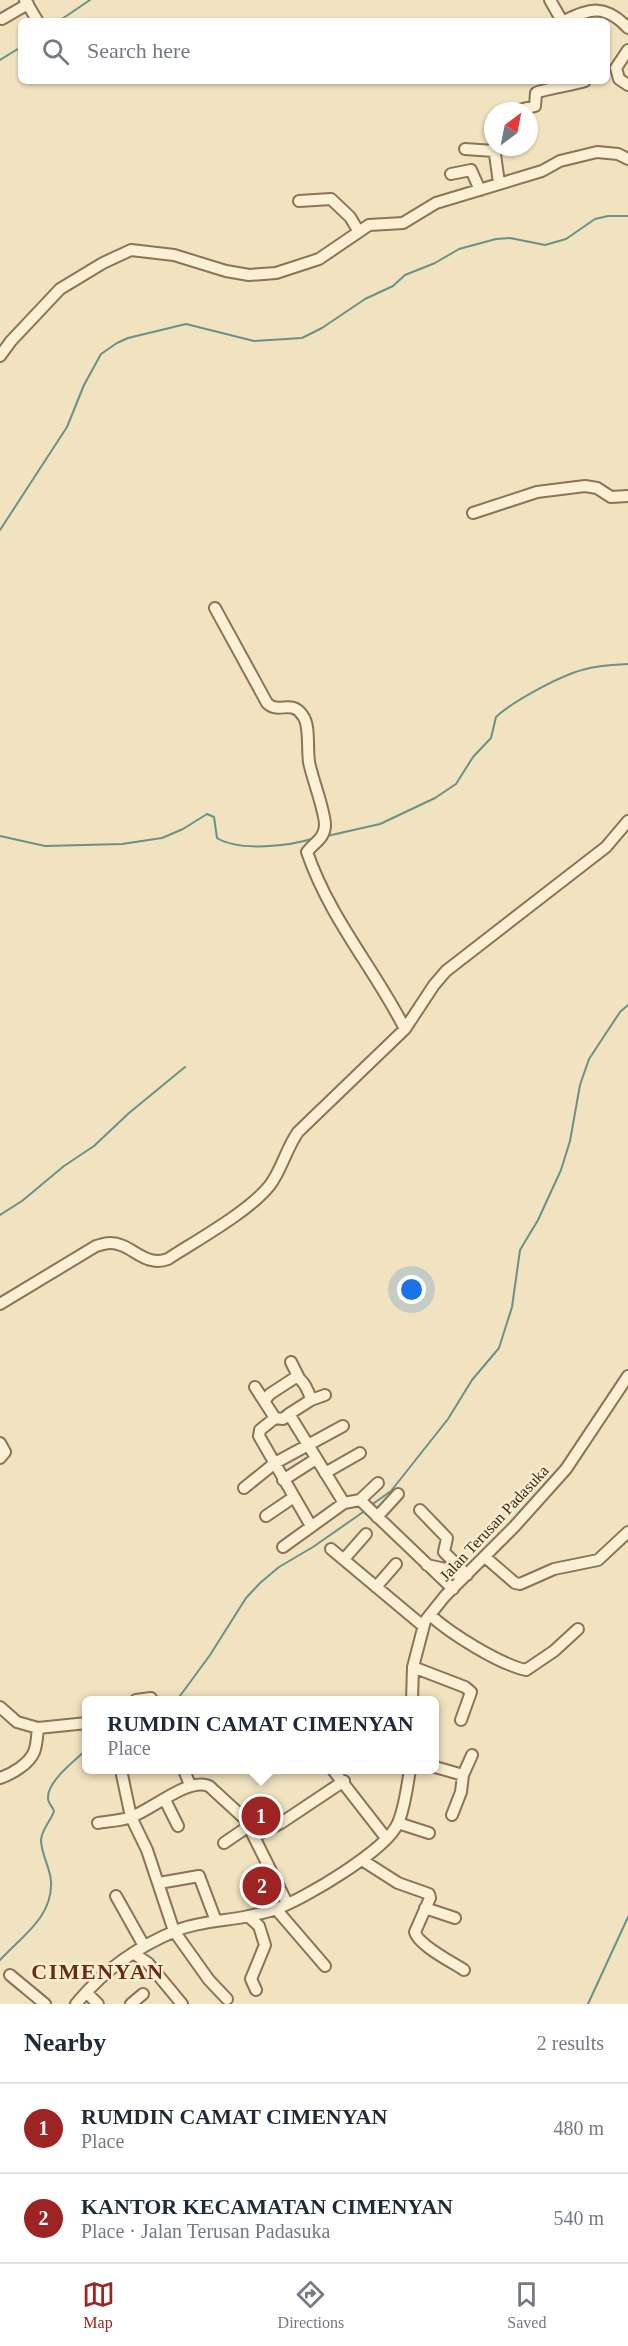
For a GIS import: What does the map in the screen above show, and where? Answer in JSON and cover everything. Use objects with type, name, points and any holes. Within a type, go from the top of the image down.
[{"type":"street","points":[[550,0],[561,18]]},
{"type":"street","points":[[2,19],[27,2],[36,18]]},
{"type":"street","points":[[569,18],[594,9],[613,16],[628,28]]},
{"type":"street","points":[[628,50],[611,70],[628,85]]},
{"type":"street","points":[[535,102],[538,91],[574,84]]},
{"type":"street","points":[[465,148],[484,149]]},
{"type":"street","points":[[0,356],[11,340],[60,289],[103,263],[131,250],[174,255],[226,271],[263,276],[319,259],[359,232],[376,224],[403,223],[436,203],[542,171],[573,157],[607,152],[628,159]]},
{"type":"street","points":[[495,156],[499,183]]},
{"type":"street","points":[[451,174],[471,170],[480,190]]},
{"type":"street","points":[[299,201],[331,199],[350,217],[359,232]]},
{"type":"street","points":[[473,513],[537,492],[585,486],[597,488],[611,497],[628,496]]},
{"type":"street","points":[[215,608],[267,703],[276,708],[292,706],[298,709],[308,724],[306,738],[309,761],[325,824],[319,841],[308,852],[332,908],[405,1029]]},
{"type":"street","points":[[0,1304],[96,1246],[110,1243],[119,1245],[154,1262],[168,1259],[253,1202],[276,1177],[289,1144],[297,1132],[405,1029],[446,971],[606,847],[628,822]]},
{"type":"street","points":[[291,1362],[311,1400]]},
{"type":"street","name":"Jalan Terusan Padasuka","points":[[412,1696],[413,1667],[423,1626],[430,1615],[566,1469],[628,1376]]},
{"type":"street","points":[[264,1401],[270,1394],[296,1377],[299,1378]]},
{"type":"street","points":[[255,1387],[275,1418]]},
{"type":"street","points":[[311,1526],[283,1480],[259,1433],[275,1418],[283,1419],[311,1400],[325,1395]]},
{"type":"street","points":[[289,1414],[344,1503]]},
{"type":"street","points":[[244,1488],[275,1463],[343,1426]]},
{"type":"street","points":[[0,1443],[4,1452],[0,1458]]},
{"type":"street","points":[[325,1473],[360,1454]]},
{"type":"street","points":[[283,1480],[316,1459]]},
{"type":"street","points":[[283,1547],[344,1503],[360,1500],[378,1483]]},
{"type":"street","points":[[377,1517],[398,1494]]},
{"type":"street","points":[[266,1516],[294,1497]]},
{"type":"street","points":[[360,1500],[453,1589]]},
{"type":"street","points":[[420,1510],[447,1538],[444,1552],[465,1576]]},
{"type":"street","points":[[485,1557],[520,1584],[554,1569],[598,1560],[628,1532]]},
{"type":"street","points":[[344,1559],[366,1534]]},
{"type":"street","points":[[331,1549],[423,1626]]},
{"type":"street","points":[[376,1587],[396,1564]]},
{"type":"street","points":[[426,1564],[465,1576]]},
{"type":"street","points":[[430,1615],[448,1629],[497,1658],[514,1667],[526,1670],[554,1651],[578,1629]]},
{"type":"street","points":[[413,1667],[465,1687],[471,1692],[461,1720]]},
{"type":"street","points":[[0,1707],[16,1722],[38,1728],[82,1724]]},
{"type":"street","points":[[0,1778],[17,1770],[29,1760],[35,1750],[38,1728]]},
{"type":"street","points":[[452,1815],[461,1792],[463,1775],[472,1755]]},
{"type":"street","points":[[439,1768],[463,1775]]},
{"type":"street","points":[[122,1774],[131,1817],[147,1850],[174,1931],[209,1980],[227,1999]]},
{"type":"street","points":[[186,1774],[190,1785]]},
{"type":"street","points":[[337,1774],[386,1838]]},
{"type":"street","points":[[76,2004],[102,1975],[144,1946],[174,1931],[216,1921],[248,1917],[276,1909],[312,1891],[362,1860],[386,1838],[398,1823],[409,1774]]},
{"type":"street","points":[[224,1843],[252,1831],[281,1823],[344,1781]]},
{"type":"street","points":[[98,1823],[131,1817],[190,1785],[209,1786],[228,1803],[252,1831],[287,1903]]},
{"type":"street","points":[[165,1800],[178,1826]]},
{"type":"street","points":[[398,1823],[429,1833]]},
{"type":"street","points":[[362,1860],[398,1883],[429,1893],[430,1898],[415,1932],[417,1939],[464,1970]]},
{"type":"street","points":[[159,1883],[198,1875],[209,1898],[216,1921]]},
{"type":"street","points":[[116,1896],[144,1946]]},
{"type":"street","points":[[425,1908],[455,1918]]},
{"type":"street","points":[[276,1909],[325,1966]]},
{"type":"street","points":[[248,1917],[259,1926],[266,1945],[251,1979],[256,1990]]},
{"type":"street","points":[[133,1953],[148,1963],[182,2004]]},
{"type":"street","points":[[10,1975],[45,2004]]},
{"type":"street","points":[[87,1993],[98,2004]]},
{"type":"street","points":[[131,2004],[142,1994]]},
{"type":"waterway","points":[[63,18],[90,0]]},
{"type":"waterway","points":[[0,60],[18,49]]},
{"type":"waterway","points":[[0,530],[67,427],[84,385],[101,354],[117,343],[128,338],[186,324],[254,341],[302,338],[322,328],[365,299],[393,286],[405,275],[435,263],[459,249],[496,239],[510,238],[545,245],[566,239],[595,219],[608,216],[628,216]]},
{"type":"waterway","points":[[327,836],[380,824],[435,798],[456,784],[473,757],[491,738],[496,717],[526,696],[576,672],[596,667],[628,664]]},
{"type":"waterway","points":[[0,836],[45,846],[122,844],[162,838],[183,829],[207,814],[214,817],[217,838],[238,845],[279,845],[315,838]]},
{"type":"waterway","points":[[370,1506],[391,1491],[448,1419],[472,1380],[499,1348],[512,1307],[520,1250],[538,1220],[561,1170],[570,1141],[580,1085],[589,1059],[620,1012],[628,1005]]},
{"type":"waterway","points":[[0,1215],[94,1146],[129,1113],[185,1067]]},
{"type":"waterway","points":[[180,1696],[210,1655],[246,1598],[260,1583],[279,1567],[313,1547],[366,1510]]},
{"type":"waterway","points":[[0,1960],[34,1925],[47,1905],[51,1881],[41,1840],[54,1811],[48,1800],[49,1791],[57,1778],[82,1754]]},
{"type":"waterway","points":[[588,2004],[628,1917]]},
{"type":"place","name":"RUMDIN CAMAT CIMENYAN","points":[[261,1816]]},
{"type":"place","name":"KANTOR KECAMATAN CIMENYAN","points":[[262,1886]]},
{"type":"district","name":"CIMENYAN","points":[[98,1971]]}]
